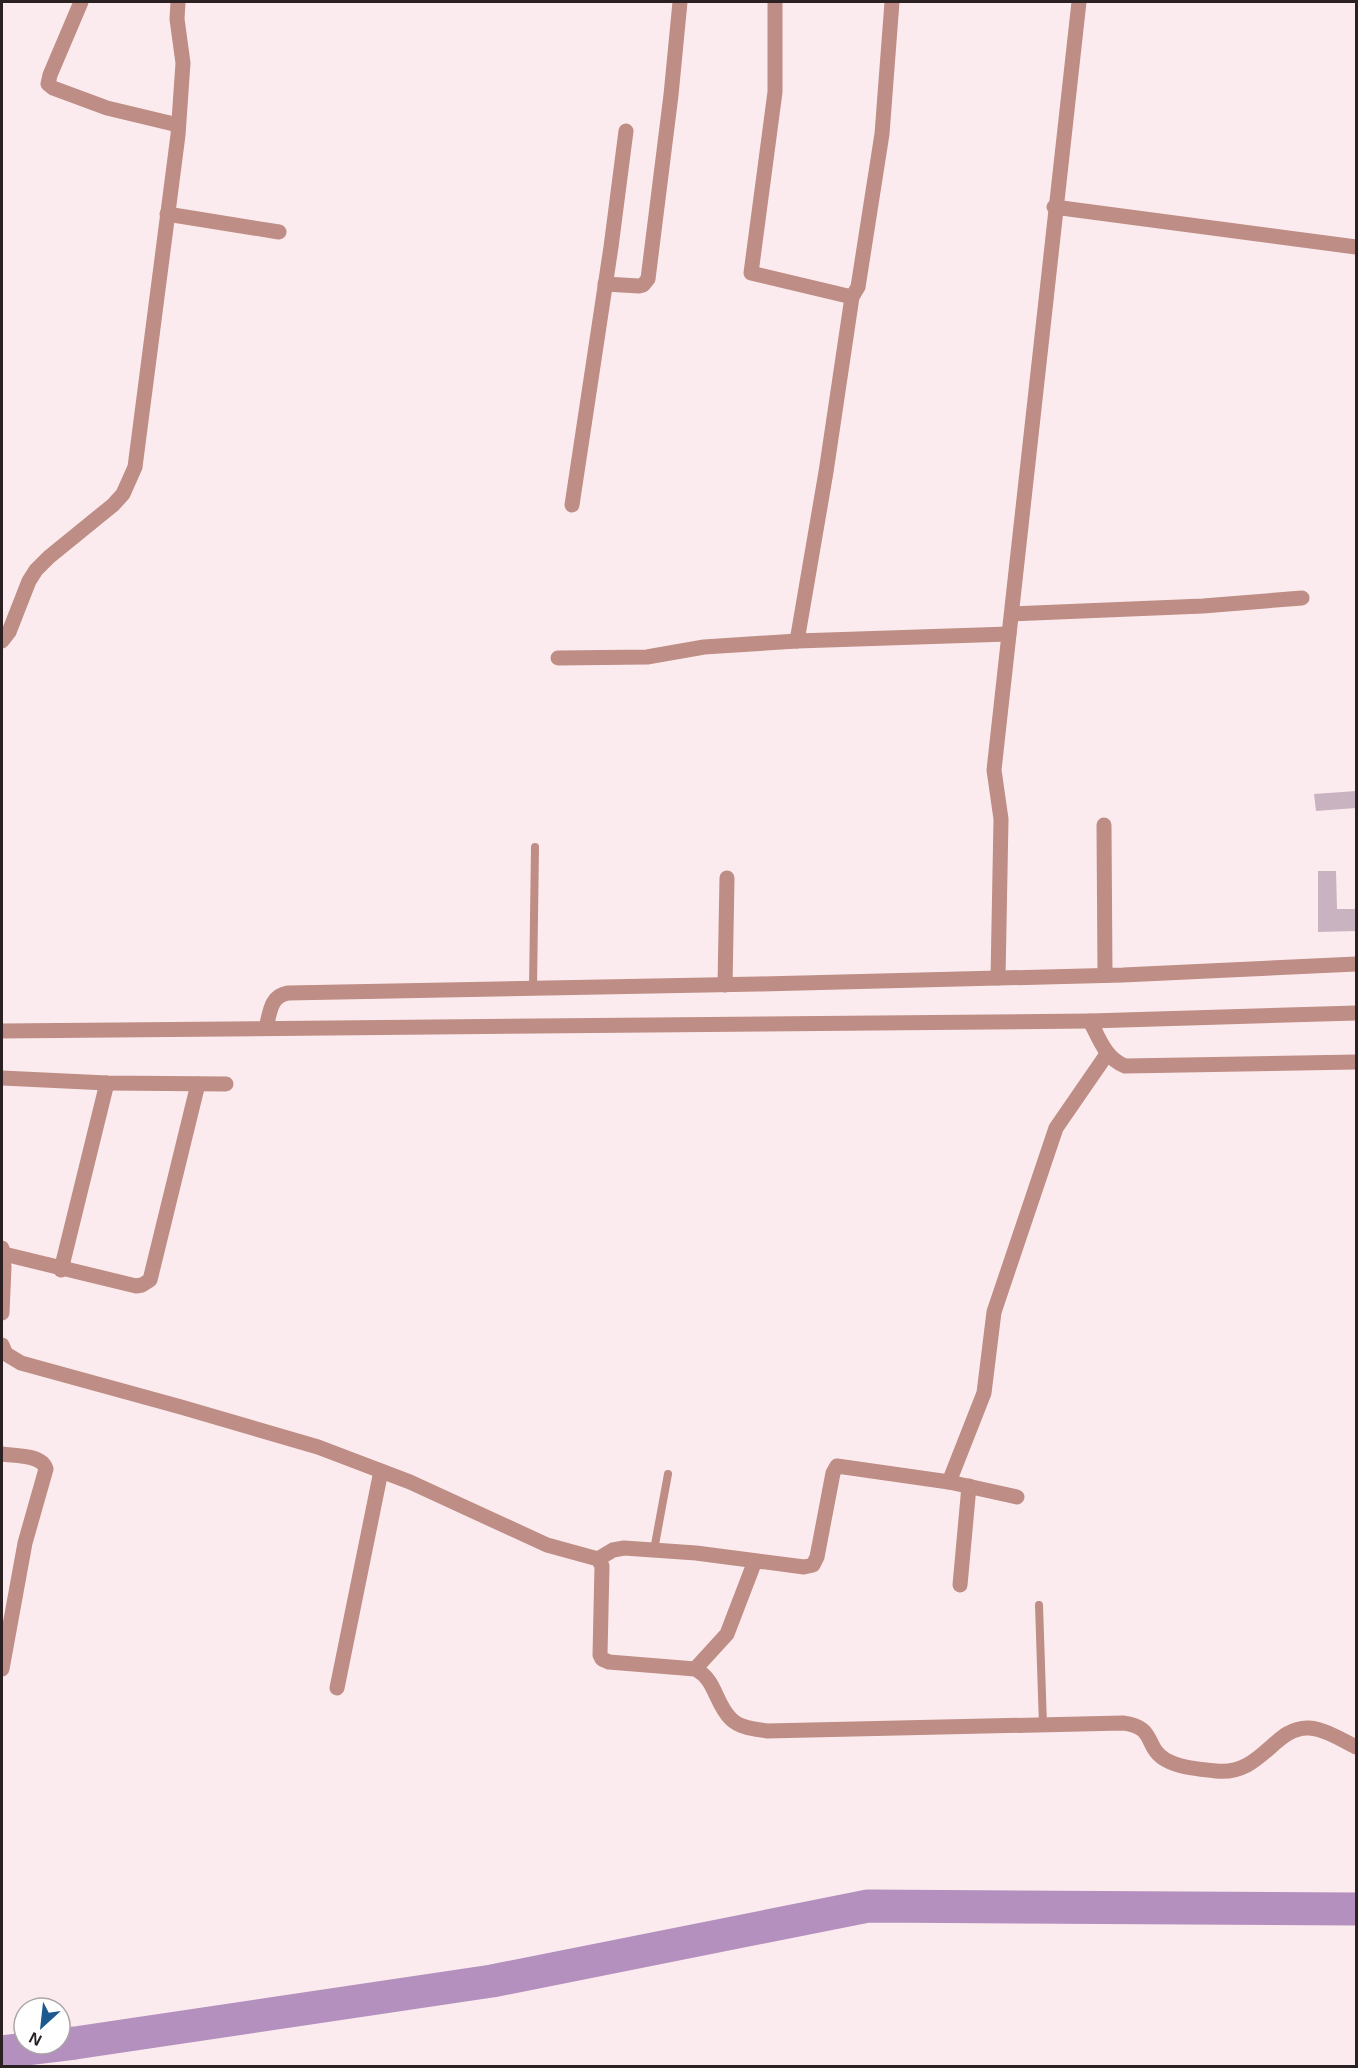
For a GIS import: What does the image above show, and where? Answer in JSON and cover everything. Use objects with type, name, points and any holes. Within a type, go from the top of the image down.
[{"type":"street","points":[[81,2],[48,84],[53,88],[107,108],[178,125]]},
{"type":"street","points":[[2,641],[9,632],[29,581],[36,570],[48,557],[113,505],[123,494],[130,480],[138,450],[178,125],[183,63],[177,19],[178,2]]},
{"type":"street","points":[[605,285],[639,286],[648,279],[680,2]]},
{"type":"street","points":[[775,2],[775,92],[751,273],[852,297]]},
{"type":"street","points":[[797,641],[826,472],[852,297],[858,287],[882,134],[892,2]]},
{"type":"street","points":[[998,978],[1001,819],[994,770],[1079,2]]},
{"type":"street","points":[[572,506],[626,131]]},
{"type":"street","points":[[1055,208],[1356,247]]},
{"type":"street","points":[[167,214],[279,232]]},
{"type":"street","points":[[1012,614],[1203,606],[1302,598]]},
{"type":"street","points":[[558,658],[647,657],[704,647],[797,641],[1009,634]]},
{"type":"street","points":[[1104,825],[1105,975]]},
{"type":"street","points":[[725,985],[727,878]]},
{"type":"street","points":[[266,1028],[272,1004],[281,994],[998,978],[1356,964]]},
{"type":"street","points":[[2,1031],[1090,1021],[1356,1013]]},
{"type":"street","points":[[1090,1021],[1107,1054],[1119,1063],[1134,1067],[1356,1062]]},
{"type":"street","points":[[949,1482],[984,1394],[994,1312],[1056,1128],[1107,1054]]},
{"type":"street","points":[[2,1078],[107,1083],[226,1084]]},
{"type":"street","points":[[61,1270],[107,1083]]},
{"type":"street","points":[[2,1313],[2,1251],[61,1270],[135,1286],[142,1286],[150,1280],[198,1084]]},
{"type":"street","points":[[2,1347],[12,1359],[21,1364],[181,1407],[318,1448],[381,1471],[548,1545],[598,1559],[603,1566],[600,1655],[602,1659],[609,1662],[695,1669],[710,1682],[731,1720],[740,1725],[766,1731],[1132,1724],[1143,1730],[1154,1749],[1166,1760],[1187,1767],[1229,1772],[1248,1766],[1286,1734],[1303,1728],[1319,1730],[1356,1747]]},
{"type":"street","points":[[2,1454],[39,1460],[44,1463],[46,1469],[25,1543],[2,1669]]},
{"type":"street","points":[[598,1559],[619,1548],[804,1567],[813,1565],[817,1557],[833,1473],[837,1466],[949,1482],[1017,1497]]},
{"type":"street","points":[[337,1688],[381,1471]]},
{"type":"street","points":[[960,1585],[969,1486]]},
{"type":"street","points":[[695,1669],[727,1634],[756,1561]]},
{"type":"lane","points":[[533,988],[535,847]]},
{"type":"lane","points":[[654,1550],[668,1474]]},
{"type":"lane","points":[[1040,1605],[1042,1725]]},
{"type":"building","points":[[1356,791],[1356,808],[1316,811],[1314,794]]},
{"type":"building","points":[[1318,871],[1336,871],[1337,909],[1356,909],[1356,931],[1318,932]]},
{"type":"waterway","points":[[2,2052],[492,1981],[868,1906],[1356,1909]]}]
